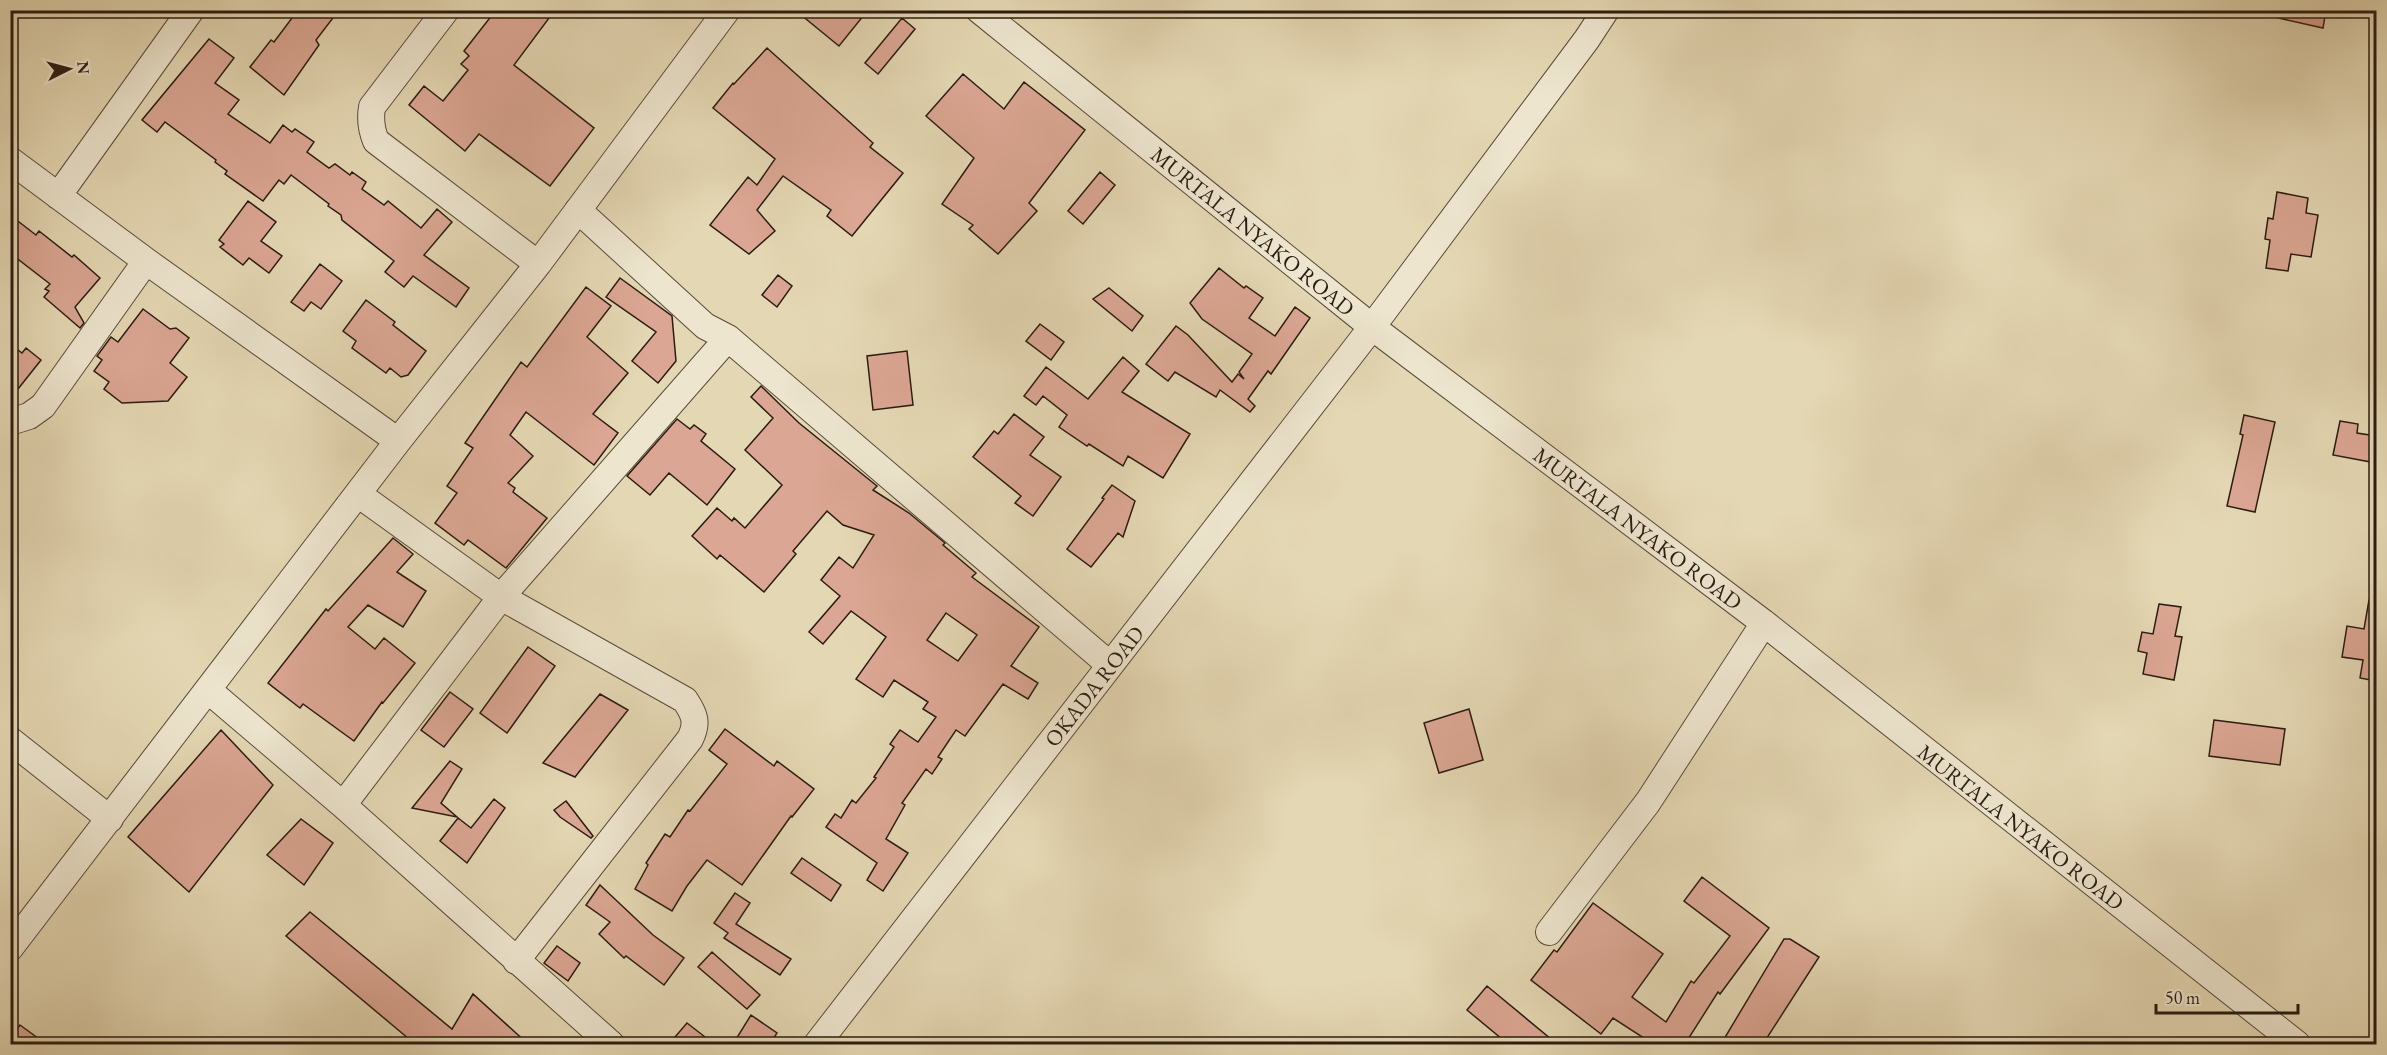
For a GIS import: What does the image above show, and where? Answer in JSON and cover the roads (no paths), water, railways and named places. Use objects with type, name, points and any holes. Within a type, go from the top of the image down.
[{"type":"street","points":[[58,196],[191,10]]},
{"type":"street","points":[[446,10],[372,107],[370,118],[372,131],[376,141],[538,264]]},
{"type":"street","points":[[10,948],[398,441],[538,264],[727,10]]},
{"type":"street","name":"MURTALA NYAKO ROAD","points":[[979,10],[1372,327],[1764,623],[2297,1044]]},
{"type":"street","points":[[1587,39],[1605,10]]},
{"type":"street","points":[[1587,39],[1617,10]]},
{"type":"street","name":"OKADA ROAD","points":[[817,1044],[1372,327],[1587,39]]},
{"type":"street","points":[[10,160],[146,261],[398,441]]},
{"type":"street","points":[[578,210],[705,326],[728,338],[1110,665]]},
{"type":"street","points":[[10,422],[29,416],[43,406],[146,261]]},
{"type":"street","points":[[343,805],[501,597],[728,338]]},
{"type":"street","points":[[358,494],[501,597],[685,700],[694,713],[696,728],[690,739],[516,961]]},
{"type":"street","points":[[1549,932],[1648,801],[1764,623]]},
{"type":"street","points":[[208,690],[343,805],[611,1044]]},
{"type":"street","points":[[10,740],[110,819]]}]
